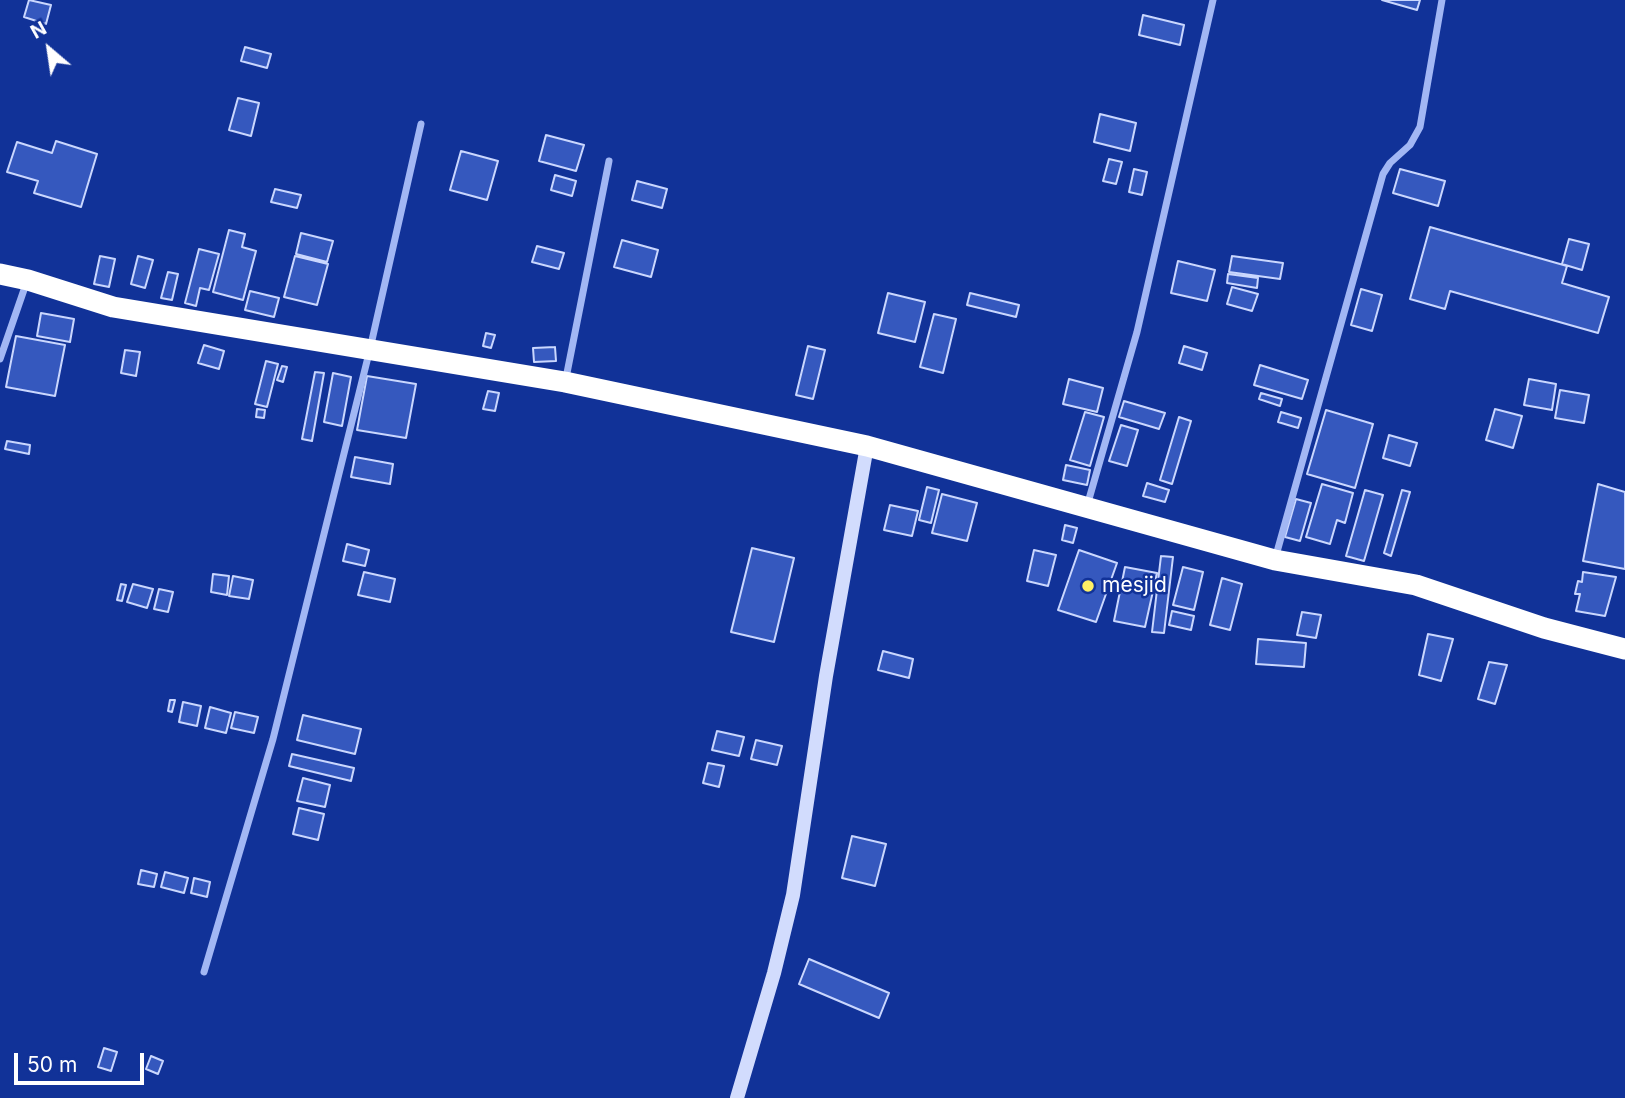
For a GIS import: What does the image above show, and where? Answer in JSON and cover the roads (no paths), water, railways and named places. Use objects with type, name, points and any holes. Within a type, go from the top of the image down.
[{"type":"highway","points":[[0,274],[113,307],[565,382],[867,446],[1275,559],[1416,585],[1544,628],[1625,649]]},
{"type":"street","points":[[1087,506],[1137,332],[1213,0]]},
{"type":"street","points":[[1275,559],[1385,168],[1416,137],[1420,127],[1442,0]]},
{"type":"street","points":[[204,972],[273,739],[370,349],[422,124]]},
{"type":"street","points":[[565,382],[608,161]]},
{"type":"street","points":[[0,359],[28,280]]},
{"type":"street","points":[[737,1098],[775,973],[793,895],[826,676],[867,446]]},
{"type":"place","name":"mesjid","points":[[1088,586]]}]
